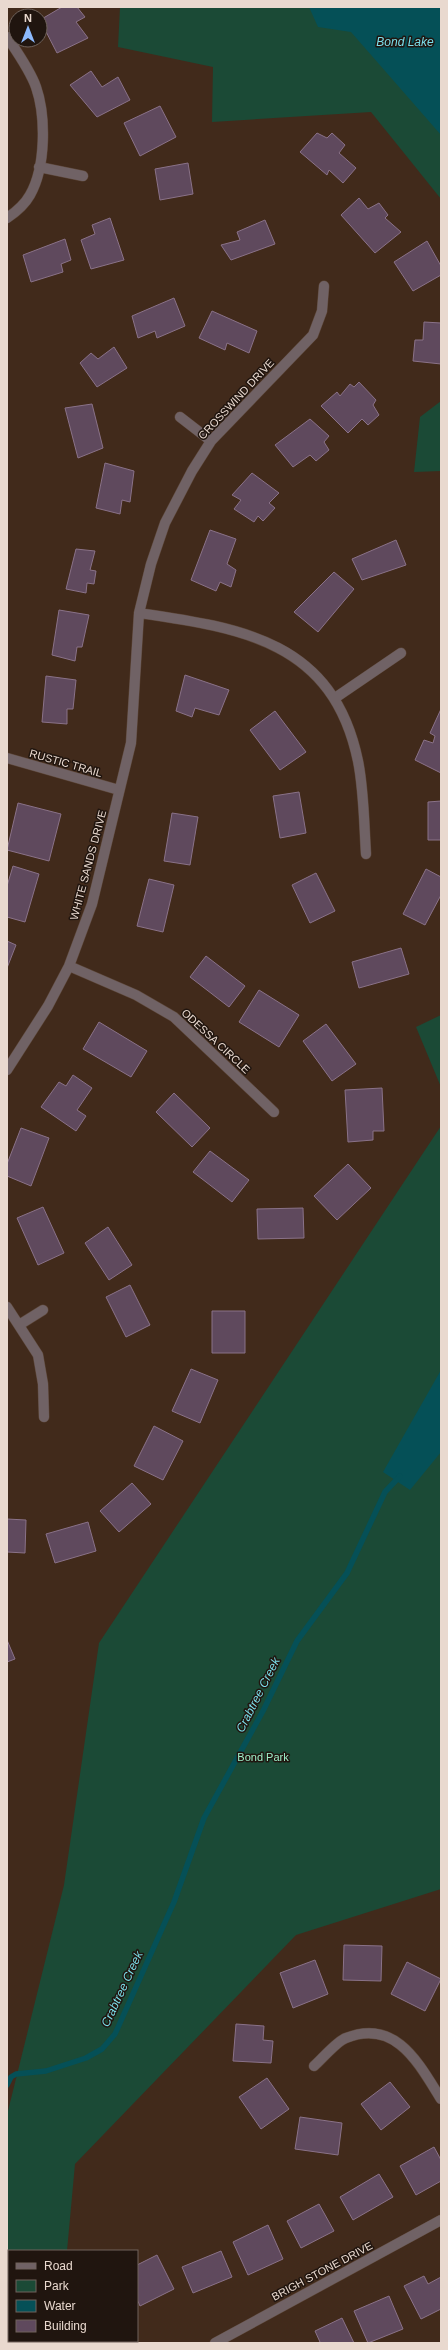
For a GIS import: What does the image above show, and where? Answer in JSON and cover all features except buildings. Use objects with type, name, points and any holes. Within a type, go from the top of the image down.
[{"type":"street","points":[[7,37],[36,86],[44,135],[39,167],[31,194],[18,210],[7,218]]},
{"type":"street","points":[[39,167],[83,176]]},
{"type":"street","name":"CROSSWIND DRIVE","points":[[119,790],[131,743],[139,613],[151,564],[165,523],[192,471],[211,441],[313,335],[322,311],[324,286]]},
{"type":"street","points":[[180,417],[211,441]]},
{"type":"street","points":[[139,613],[197,622],[257,637],[299,662],[335,698],[349,729],[358,760],[366,854]]},
{"type":"street","points":[[335,698],[401,653]]},
{"type":"street","name":"RUSTIC TRAIL","points":[[7,758],[119,790]]},
{"type":"street","name":"WHITE SANDS DRIVE","points":[[7,1070],[48,1006],[69,966],[92,904],[119,790]]},
{"type":"street","name":"ODESSA CIRCLE","points":[[69,966],[136,995],[174,1017],[274,1112]]},
{"type":"street","points":[[7,1307],[38,1355],[43,1384],[44,1417]]},
{"type":"street","points":[[19,1325],[43,1310]]},
{"type":"street","points":[[314,2066],[345,2038],[371,2033],[381,2034],[403,2045],[415,2057],[441,2099]]},
{"type":"street","name":"BRIGH STONE DRIVE","points":[[215,2343],[441,2220]]},
{"type":"green space","points":[[120,7],[441,7],[441,199],[371,112],[212,122],[213,67],[118,47]]},
{"type":"green space","points":[[441,401],[441,471],[414,472],[420,417]]},
{"type":"green space","points":[[441,1015],[441,1087],[416,1027]]},
{"type":"green space","name":"Bond Park","points":[[441,1126],[441,1889],[296,1935],[75,2164],[67,2250],[8,2250],[8,2342],[58,2342],[7,2343],[7,2115],[64,1885],[99,1643]]},
{"type":"water","name":"Bond Lake","points":[[309,7],[441,7],[441,135],[351,32],[318,27]]},
{"type":"water","points":[[441,1370],[441,1452],[410,1490],[383,1472]]},
{"type":"waterway","name":"Crabtree Creek","points":[[7,2085],[11,2077],[16,2074],[46,2071],[86,2058],[102,2049],[115,2034],[174,1902],[204,1818],[263,1711],[297,1641],[347,1573],[385,1492],[400,1476]]}]
